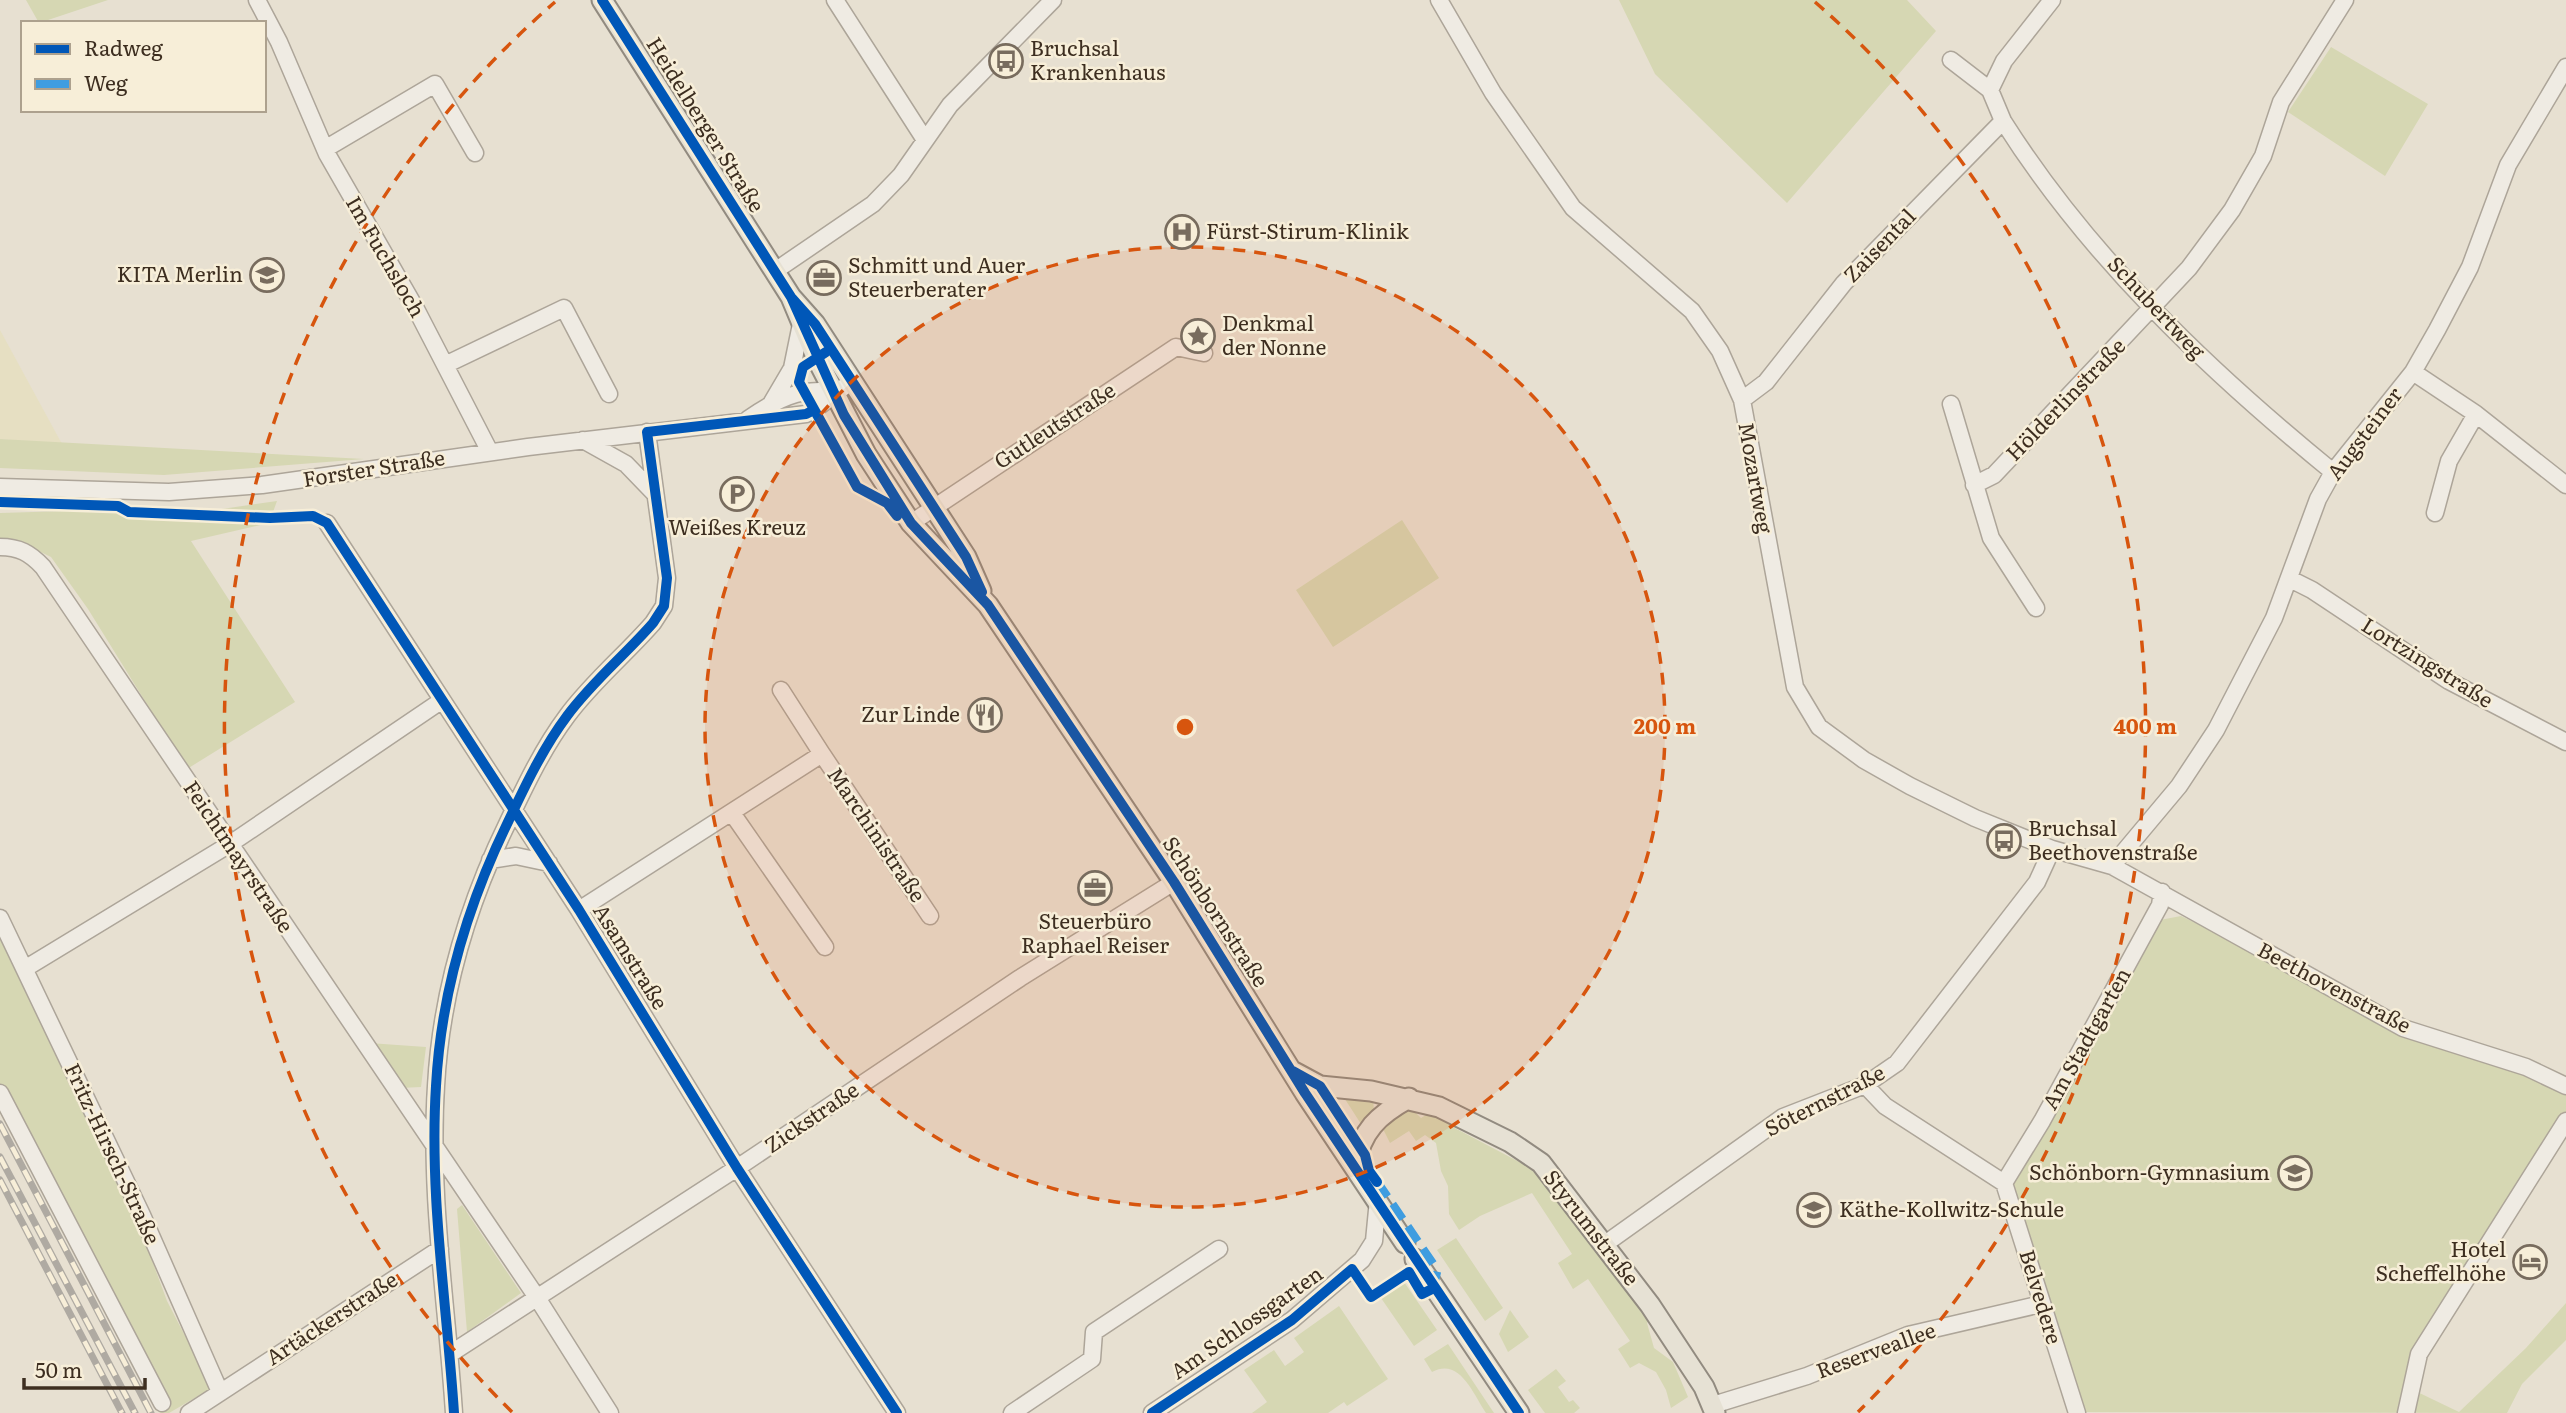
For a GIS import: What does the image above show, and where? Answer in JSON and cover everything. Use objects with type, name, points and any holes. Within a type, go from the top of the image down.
[{"type":"main road","name":"Heidelberger Straße","points":[[602,0],[791,297]]},
{"type":"main road","name":"Schönbornstraße","points":[[791,297],[833,392],[866,454],[911,523],[988,605]]},
{"type":"main road","name":"Schönbornstraße","points":[[791,297],[815,324],[966,557],[988,605],[1174,882],[1355,1167],[1519,1413]]},
{"type":"main road","name":"Styrumstraße","points":[[1293,1071],[1321,1086],[1409,1098],[1439,1107],[1477,1124],[1541,1163],[1605,1244],[1688,1360],[1714,1409]]},
{"type":"main road","points":[[1355,1167],[1359,1146],[1369,1127],[1377,1117],[1409,1098]]},
{"type":"street","name":"Im Fuchsloch","points":[[257,0],[279,42],[325,149],[490,452]]},
{"type":"street","points":[[835,0],[925,140]]},
{"type":"street","points":[[775,271],[873,204],[901,175],[960,94],[1053,0]]},
{"type":"street","name":"Mozartweg","points":[[1439,0],[1493,93],[1573,208],[1692,311],[1720,351],[1742,400],[1795,687],[1819,727],[1864,760],[1975,818],[2052,849],[2112,866]]},
{"type":"street","points":[[1990,90],[2004,61],[2052,0]]},
{"type":"street","name":"Hölderlinstraße","points":[[1974,485],[1994,475],[2189,268],[2232,210],[2263,156],[2281,103],[2345,0]]},
{"type":"street","points":[[1951,60],[1990,90],[2003,121]]},
{"type":"street","name":"Augsteiner","points":[[2112,866],[2179,786],[2216,730],[2261,647],[2290,579],[2308,522],[2333,472],[2413,372],[2457,295],[2508,165],[2566,67]]},
{"type":"street","points":[[325,149],[435,85],[475,153]]},
{"type":"street","name":"Zaisental","points":[[1742,400],[1766,382],[1844,283],[2003,121]]},
{"type":"street","name":"Schubertweg","points":[[2003,121],[2051,188],[2152,309],[2233,388],[2333,472]]},
{"type":"street","points":[[445,365],[564,309],[609,394]]},
{"type":"street","points":[[772,402],[792,368],[801,324]]},
{"type":"street","name":"Gutleutstraße","points":[[911,523],[1177,347],[1204,353]]},
{"type":"street","points":[[2413,372],[2476,414],[2566,485]]},
{"type":"street","name":"Forster Straße","points":[[0,487],[169,492],[262,485],[490,452],[806,414],[825,402],[833,392],[852,382]]},
{"type":"street","name":"Forster Straße","points":[[746,420],[772,402],[803,390],[833,392]]},
{"type":"street","points":[[1951,404],[1991,538],[2036,608]]},
{"type":"street","points":[[2435,513],[2449,461],[2476,414]]},
{"type":"street","points":[[454,1413],[440,1249],[435,1146],[436,1086],[449,993],[467,924],[490,860],[514,809],[567,715],[639,640],[664,606],[667,578],[647,432]]},
{"type":"street","points":[[583,440],[626,464],[654,492]]},
{"type":"street","name":"Asamstraße","points":[[327,523],[440,701],[549,863],[737,1168],[897,1413]]},
{"type":"street","name":"Feichtmayrstraße","points":[[0,547],[14,547],[31,554],[43,567],[536,1296]]},
{"type":"street","name":"Lortzingstraße","points":[[2290,579],[2312,590],[2449,681],[2566,743]]},
{"type":"street","name":"Marchinistraße","points":[[780,690],[930,916]]},
{"type":"street","points":[[26,968],[230,844],[440,701]]},
{"type":"street","name":"Marchinistraße","points":[[579,910],[822,754]]},
{"type":"street","points":[[732,813],[825,947]]},
{"type":"street","name":"Söternstraße","points":[[1605,1244],[1783,1117],[1865,1085],[1897,1063],[1923,1033],[1999,927],[2037,882],[2052,849]]},
{"type":"street","points":[[490,860],[516,856],[549,863]]},
{"type":"street","name":"Beethovenstraße","points":[[2112,866],[2403,1028],[2526,1067],[2566,1086]]},
{"type":"street","name":"Zickstraße","points":[[450,1354],[737,1168],[1020,978],[1174,882]]},
{"type":"street","name":"Am Stadtgarten","points":[[2004,1183],[2042,1121],[2160,905],[2162,892]]},
{"type":"street","name":"Fritz-Hirsch-Straße","points":[[0,918],[142,1214],[220,1392]]},
{"type":"street","points":[[1865,1085],[1885,1106],[2004,1183]]},
{"type":"street","points":[[0,1093],[162,1403]]},
{"type":"street","points":[[2406,1413],[2419,1354],[2566,1121]]},
{"type":"street","name":"Belvedere","points":[[2004,1183],[2077,1413]]},
{"type":"street","name":"Am Schlossgarten","points":[[1152,1413],[1292,1320],[1362,1260],[1374,1241],[1378,1200]]},
{"type":"street","name":"Artäckerstraße","points":[[189,1413],[440,1249]]},
{"type":"street","points":[[1012,1413],[1092,1359],[1094,1332],[1219,1249]]},
{"type":"street","points":[[536,1296],[610,1413]]},
{"type":"street","name":"Reserveallee","points":[[1714,1409],[1807,1376],[1908,1335],[2041,1304]]},
{"type":"shaded area","points":[[0,330],[62,444],[0,439]]},
{"type":"green space","points":[[26,0],[108,0],[45,21],[38,21]]},
{"type":"green space","points":[[1619,0],[1907,0],[1936,31],[1787,203],[1655,74]]},
{"type":"green space","points":[[2331,47],[2428,104],[2385,176],[2288,112]]},
{"type":"green space","points":[[0,439],[364,459],[164,475],[0,468]]},
{"type":"green space","points":[[277,501],[269,523],[191,541],[295,702],[187,769],[88,609],[51,557],[16,540],[0,540],[0,513],[101,510],[160,518]]},
{"type":"green space","points":[[1402,520],[1439,578],[1333,647],[1296,590]]},
{"type":"green space","points":[[2181,916],[2281,964],[2403,1031],[2525,1072],[2566,1093],[2566,1114],[2407,1387],[2459,1412],[2526,1348],[2566,1303],[2566,1340],[2522,1384],[2507,1413],[2083,1412],[1998,1185],[2160,920]]},
{"type":"green space","points":[[0,939],[139,1225],[167,1301],[212,1388],[169,1413],[160,1413],[139,1375],[90,1261],[0,1085]]},
{"type":"green space","points":[[369,1043],[426,1047],[421,1087],[400,1088]]},
{"type":"green space","points":[[1323,1095],[1330,1095],[1354,1132],[1346,1138],[1321,1101]]},
{"type":"green space","points":[[1343,1096],[1373,1100],[1374,1110],[1361,1124]]},
{"type":"green space","points":[[1439,1107],[1449,1111],[1449,1125],[1527,1166],[1542,1180],[1595,1252],[1605,1244],[1656,1313],[1647,1323],[1654,1348],[1673,1362],[1688,1397],[1671,1408],[1666,1390],[1656,1372],[1639,1363],[1630,1368],[1618,1349],[1630,1341],[1588,1279],[1573,1289],[1558,1263],[1572,1254],[1532,1193],[1480,1216],[1459,1230],[1449,1214],[1448,1186],[1441,1171],[1436,1143],[1425,1135],[1416,1141],[1409,1131],[1390,1143],[1377,1117],[1411,1108],[1421,1118]]},
{"type":"green space","points":[[462,1205],[521,1293],[467,1332],[457,1209]]},
{"type":"green space","points":[[1456,1238],[1503,1308],[1485,1321],[1437,1250]]},
{"type":"green space","points":[[1404,1282],[1437,1330],[1414,1346],[1381,1298]]},
{"type":"green space","points":[[1339,1306],[1388,1379],[1347,1406],[1344,1402],[1328,1413],[1252,1413],[1267,1402],[1244,1370],[1274,1350],[1285,1366],[1304,1352],[1294,1338]]},
{"type":"green space","points":[[1510,1310],[1529,1337],[1508,1352],[1499,1334]]},
{"type":"green space","points":[[1448,1344],[1494,1413],[1486,1413],[1458,1373],[1450,1369],[1432,1372],[1424,1359]]},
{"type":"green space","points":[[1556,1369],[1566,1381],[1558,1387],[1569,1402],[1573,1400],[1580,1408],[1574,1413],[1545,1413],[1528,1390]]},
{"type":"railway","points":[[0,1124],[151,1413]]},
{"type":"railway","points":[[0,1157],[135,1413]]},
{"type":"railway","points":[[0,1180],[122,1413]]},
{"type":"marked path","points":[[1377,1182],[1437,1270],[1433,1288]]},
{"type":"cycle path","points":[[602,0],[791,297],[815,324],[966,557],[982,592]]},
{"type":"cycle path","points":[[791,297],[844,415],[911,523],[988,605],[1174,882],[1305,1093],[1519,1413]]},
{"type":"cycle path","points":[[826,352],[803,367],[799,382],[857,487],[887,503],[897,516]]},
{"type":"cycle path","points":[[454,1413],[437,1209],[434,1127],[444,1017],[450,984],[469,917],[521,795],[558,728],[587,692],[653,623],[664,606],[667,578],[647,432],[806,414],[814,410]]},
{"type":"cycle path","points":[[0,502],[118,506],[129,512],[270,518],[313,516],[327,523],[579,910],[737,1168],[897,1413]]},
{"type":"cycle path","points":[[1293,1071],[1320,1086],[1365,1155],[1369,1171],[1377,1182]]},
{"type":"cycle path","points":[[1152,1413],[1292,1320],[1352,1269],[1371,1297],[1409,1272],[1422,1294],[1434,1288]]},
{"type":"place","name":"Bruchsal Krankenhaus","points":[[1006,61]]},
{"type":"place","name":"Fürst-Stirum-Klinik","points":[[1182,232]]},
{"type":"place","name":"KITA Merlin","points":[[267,275]]},
{"type":"place","name":"Schmitt und Auer Steuerberater","points":[[824,278]]},
{"type":"place","name":"Denkmal der Nonne","points":[[1198,336]]},
{"type":"place","name":"Weißes Kreuz","points":[[737,494]]},
{"type":"place","name":"Zur Linde","points":[[985,715]]},
{"type":"place","name":"Bruchsal Beethovenstraße","points":[[2004,841]]},
{"type":"place","name":"Steuerbüro Raphael Reiser","points":[[1095,888]]},
{"type":"place","name":"Schönborn-Gymnasium","points":[[2295,1173]]},
{"type":"place","name":"Käthe-Kollwitz-Schule","points":[[1814,1210]]},
{"type":"place","name":"Hotel Scheffelhöhe","points":[[2530,1262]]}]
